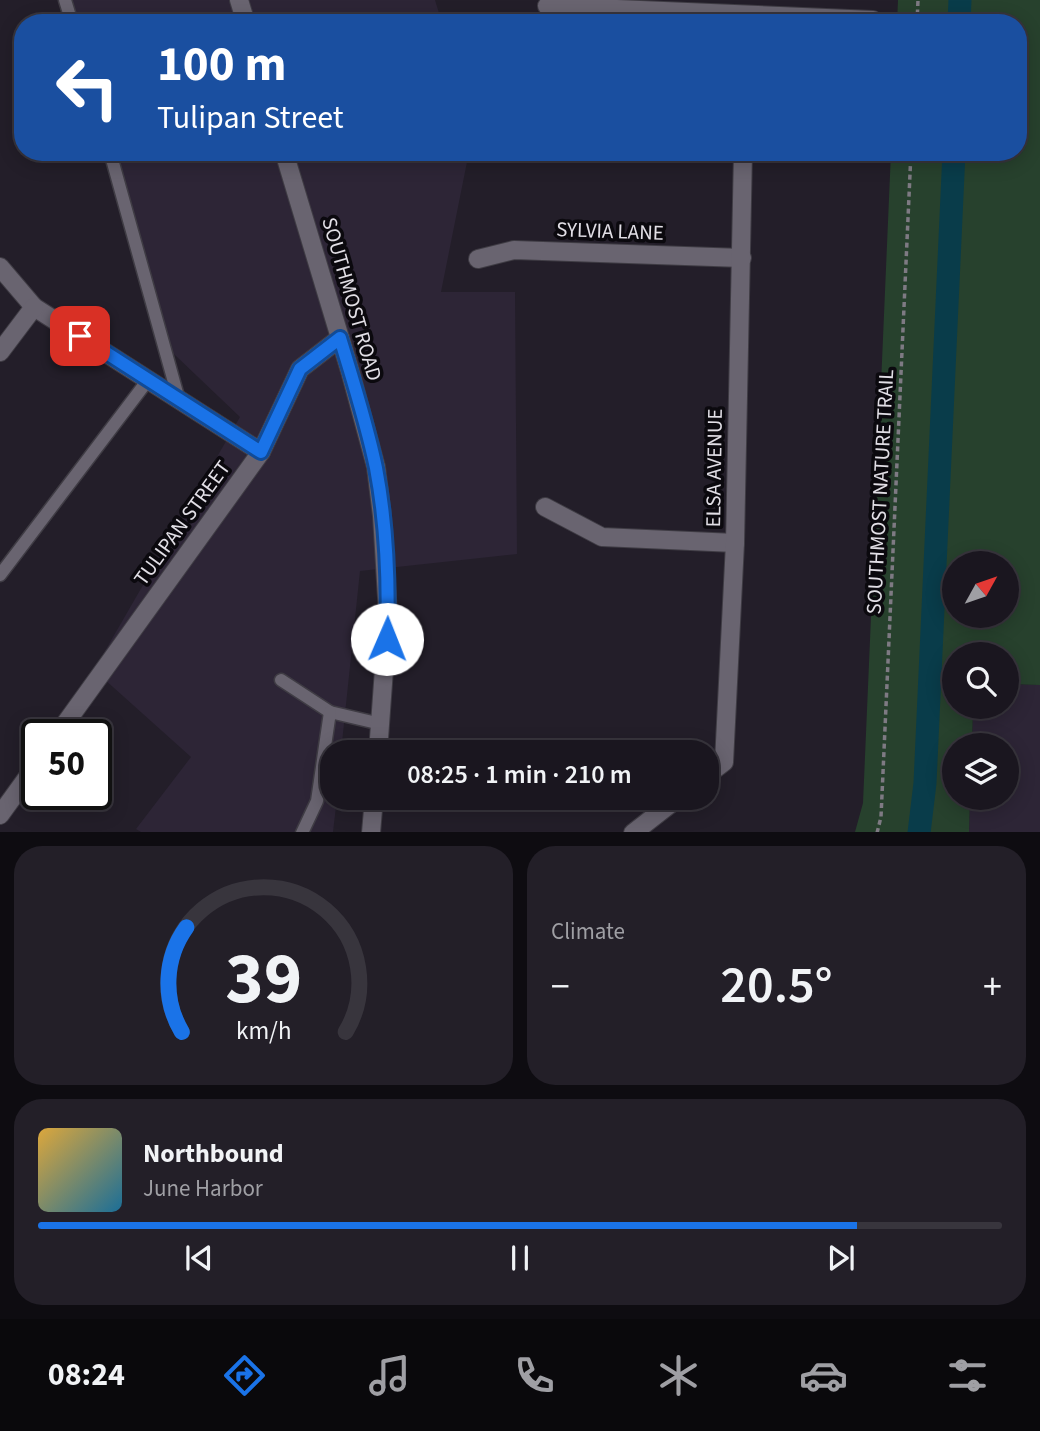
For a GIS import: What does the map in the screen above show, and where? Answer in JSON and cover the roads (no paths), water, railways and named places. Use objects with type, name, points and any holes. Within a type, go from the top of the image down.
[{"type":"street","points":[[547,6],[693,6],[731,14]]},
{"type":"street","name":"SOUTHMOST ROAD","points":[[287,161],[376,467],[388,614],[379,740]]},
{"type":"street","name":"ELSA AVENUE","points":[[719,766],[724,762],[735,543],[743,161]]},
{"type":"street","name":"SYLVIA LANE","points":[[478,259],[514,250],[742,258]]},
{"type":"street","points":[[0,267],[34,307],[261,452]]},
{"type":"street","points":[[0,352],[34,307]]},
{"type":"street","name":"TULIPAN STREET","points":[[69,719],[261,452],[300,369],[340,338]]},
{"type":"street","points":[[545,507],[601,537],[735,543]]},
{"type":"street","points":[[0,815],[21,786]]},
{"type":"street","points":[[371,832],[373,810]]},
{"type":"street","points":[[633,832],[662,810]]},
{"type":"lane","points":[[113,161],[179,400]]},
{"type":"lane","points":[[0,575],[148,380]]},
{"type":"lane","points":[[281,680],[330,712],[381,724]]},
{"type":"lane","points":[[302,832],[317,801],[330,712]]},
{"type":"waterway","points":[[959,14],[960,0]]},
{"type":"waterway","points":[[919,832],[925,783],[954,161]]}]
